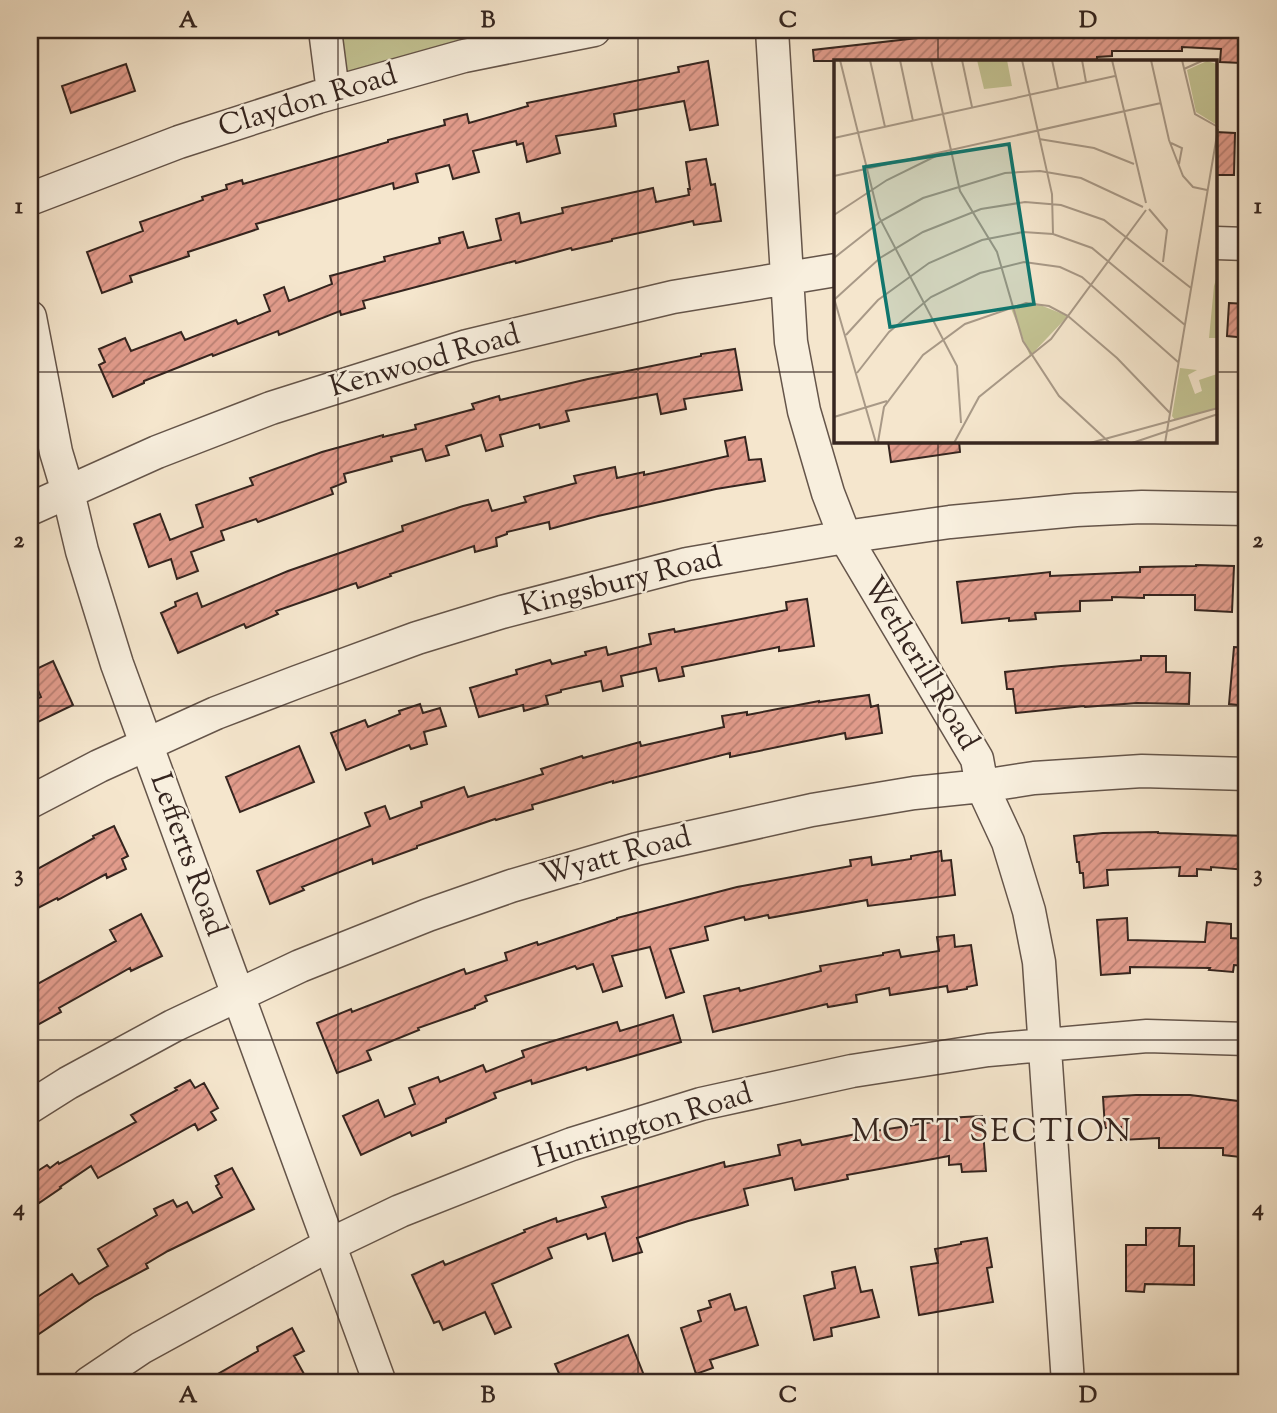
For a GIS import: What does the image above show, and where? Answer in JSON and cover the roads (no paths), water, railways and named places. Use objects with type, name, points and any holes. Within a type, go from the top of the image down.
[{"type":"street","points":[[324,30],[333,92]]},
{"type":"street","name":"Claydon Road","points":[[30,200],[180,142],[333,92],[464,56],[594,30]]},
{"type":"street","name":"Wetherill Road","points":[[772,30],[791,342],[804,411],[828,493],[845,537],[977,760],[982,786],[1008,842],[1029,911],[1039,962],[1068,1383]]},
{"type":"street","points":[[1218,243],[1247,244]]},
{"type":"street","name":"Kenwood Road","points":[[30,509],[157,452],[271,408],[467,346],[673,298],[834,270]]},
{"type":"street","name":"Lefferts Road","points":[[30,317],[56,452],[109,639],[380,1383]]},
{"type":"street","name":"Kingsbury Road","points":[[30,802],[99,766],[216,713],[417,638],[502,612],[687,564],[950,522],[1076,510],[1142,507],[1247,509]]},
{"type":"street","name":"Wyatt Road","points":[[30,1107],[68,1083],[173,1026],[300,966],[428,915],[511,886],[637,849],[812,810],[914,793],[1034,778],[1142,771],[1247,774]]},
{"type":"street","name":"Huntington Road","points":[[89,1383],[141,1348],[329,1245],[400,1211],[572,1144],[701,1104],[852,1071],[988,1050],[1147,1036],[1247,1040]]},
{"type":"district","name":"MOTT SECTION","points":[[992,1133]]}]
